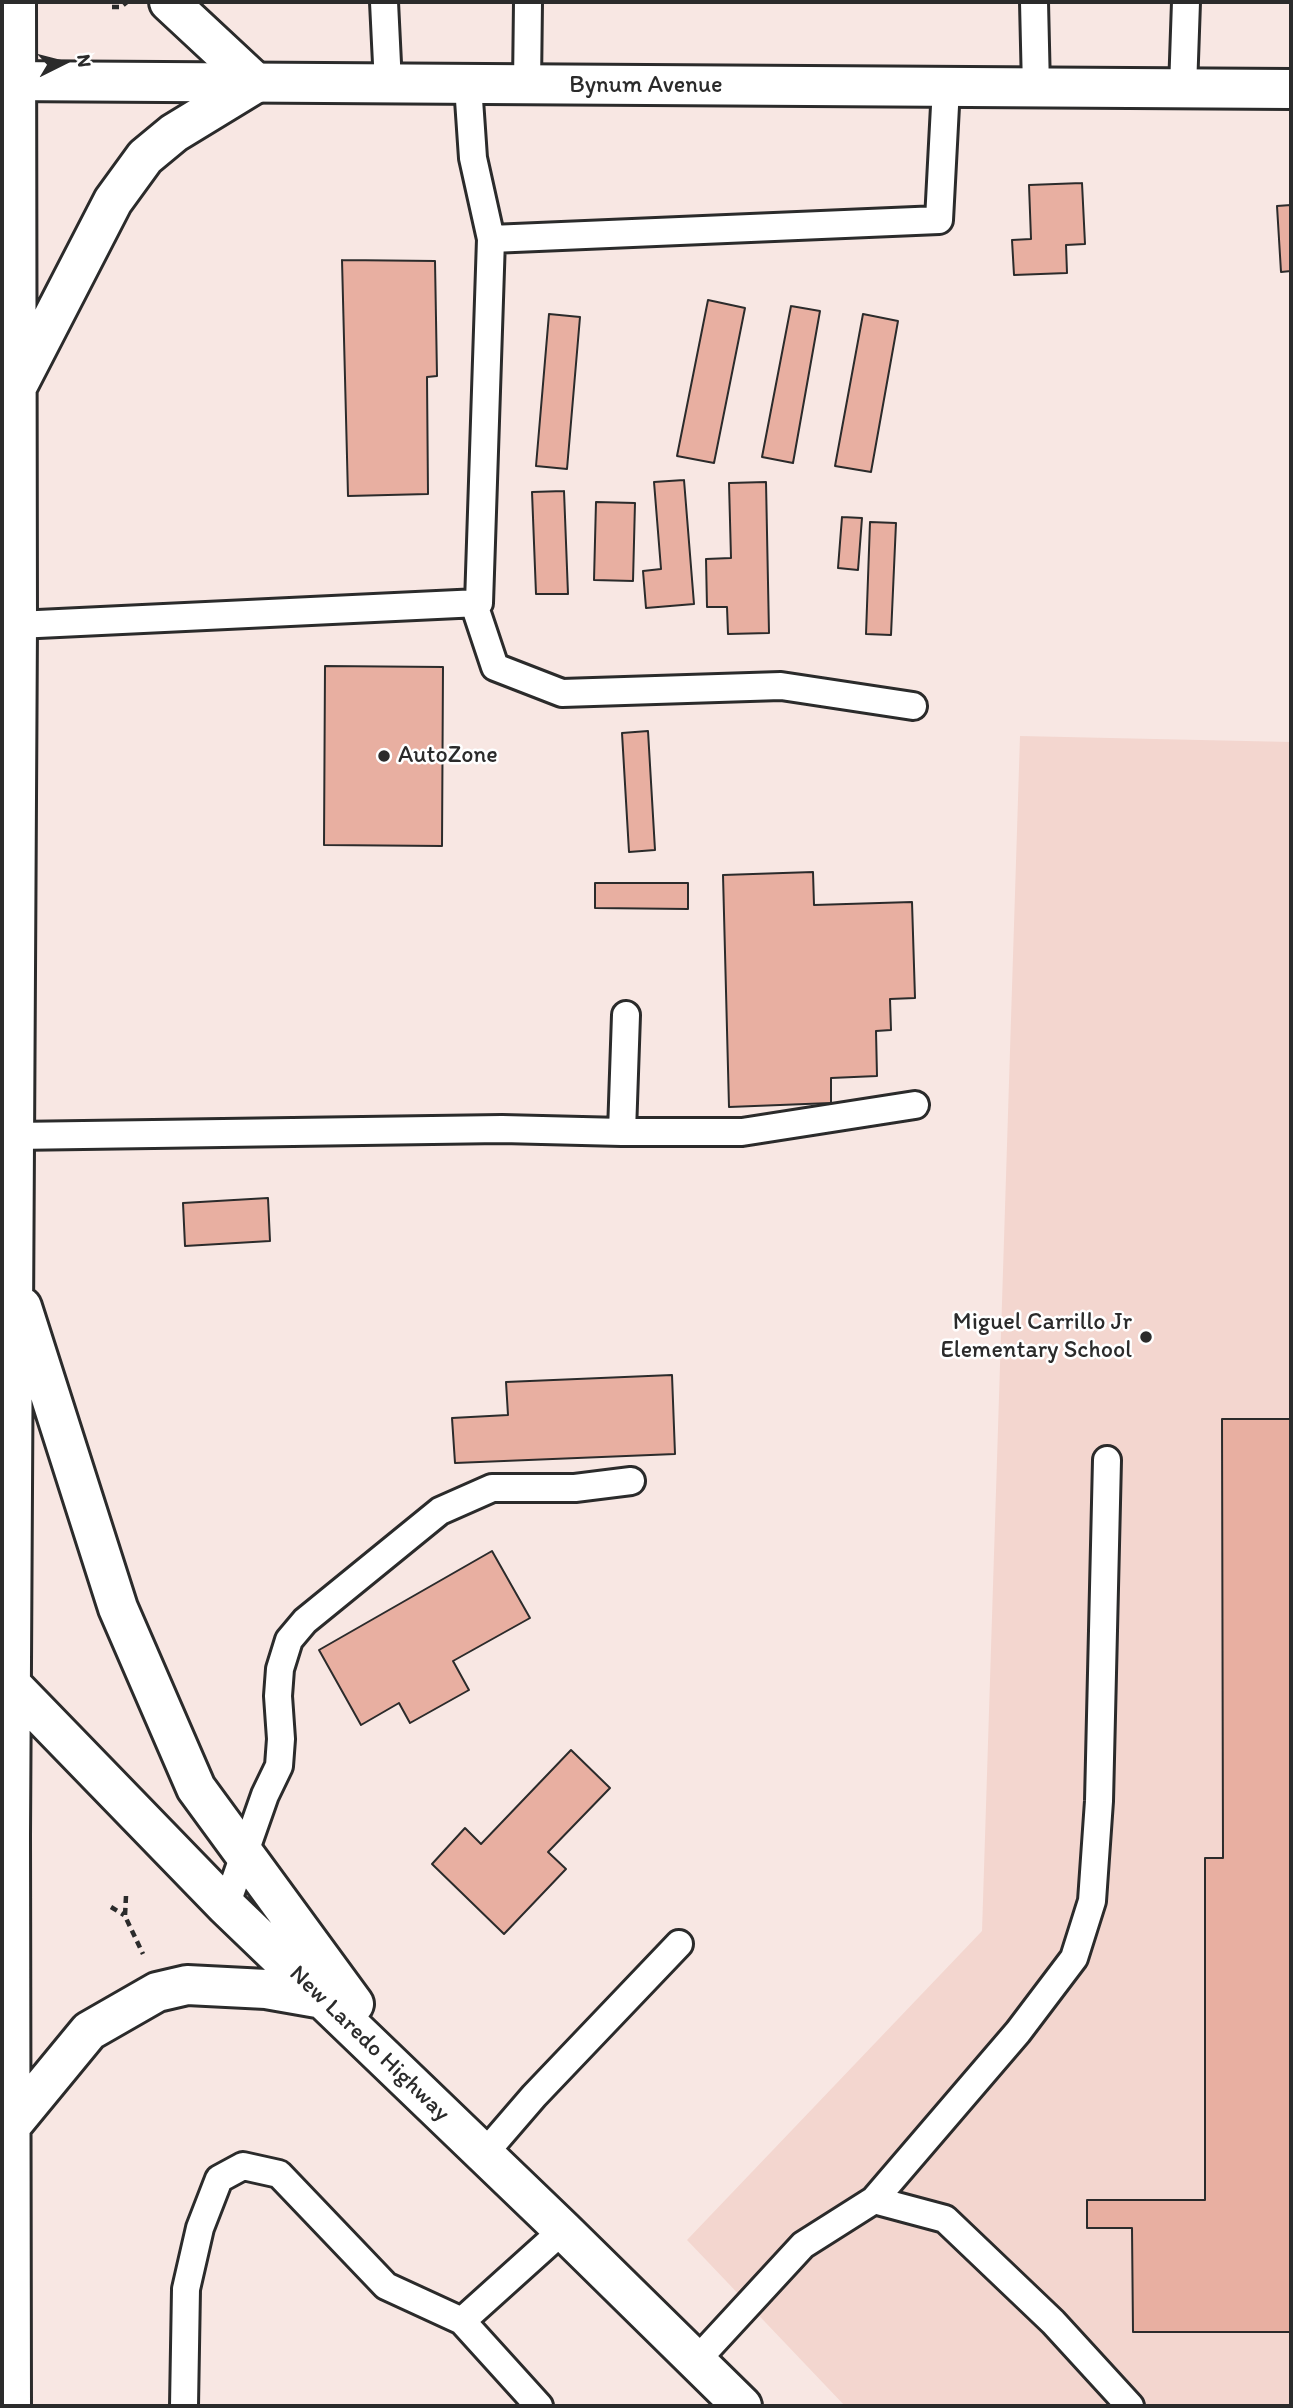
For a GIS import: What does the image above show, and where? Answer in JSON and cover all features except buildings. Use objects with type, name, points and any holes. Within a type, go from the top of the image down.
[{"type":"main road","points":[[11,2406],[6,2288],[10,2127],[6,2024],[6,1344],[12,1273],[14,1136],[10,626],[16,388],[9,81],[16,2]]},
{"type":"main road","points":[[16,388],[113,201],[145,157],[174,133],[256,83],[169,2]]},
{"type":"main road","name":"Bynum Avenue","points":[[9,81],[1291,89]]},
{"type":"main road","points":[[12,1273],[118,1608],[196,1788],[420,2093]]},
{"type":"main road","name":"New Laredo Highway","points":[[6,1680],[226,1906],[742,2406]]},
{"type":"main road","points":[[10,2127],[89,2031],[157,1992],[187,1984],[266,1989],[323,1999]]},
{"type":"lane","points":[[384,2],[388,84]]},
{"type":"lane","points":[[527,85],[528,2]]},
{"type":"lane","points":[[1034,2],[1037,88]]},
{"type":"lane","points":[[1183,89],[1186,2]]},
{"type":"lane","points":[[10,626],[479,603],[491,239],[473,158],[468,85]]},
{"type":"lane","points":[[491,239],[939,220],[946,87]]},
{"type":"lane","points":[[474,604],[495,667],[562,693],[781,686],[913,706]]},
{"type":"lane","points":[[622,1132],[626,1015]]},
{"type":"lane","points":[[14,1136],[502,1129],[742,1132],[915,1105]]},
{"type":"lane","points":[[696,2361],[803,2245],[874,2200],[1018,2032],[1074,1958],[1092,1901],[1099,1801],[1107,1460]]},
{"type":"lane","points":[[226,1906],[267,1789],[279,1766],[280,1669],[289,1640],[305,1621],[440,1511],[492,1488],[575,1488],[631,1481]]},
{"type":"lane","points":[[484,2154],[534,2096],[679,1944]]},
{"type":"lane","points":[[184,2406],[186,2289],[200,2228],[219,2179],[243,2165],[279,2174],[386,2286],[462,2321],[538,2406]]},
{"type":"lane","points":[[874,2200],[945,2219],[1053,2322],[1130,2406]]},
{"type":"lane","points":[[462,2321],[563,2230]]},
{"type":"path","points":[[112,7],[121,7],[128,2]]},
{"type":"path","points":[[121,7],[121,16]]},
{"type":"path","points":[[126,1896],[125,1916],[144,1956]]},
{"type":"path","points":[[111,1907],[125,1916]]},
{"type":"shaded area","name":"Miguel Carrillo Jr Elementary School","points":[[1020,736],[1291,742],[1291,2406],[845,2406],[687,2240],[982,1931]]},
{"type":"place","name":"AutoZone","points":[[384,756]]},
{"type":"place","name":"Miguel Carrillo Jr Elementary School","points":[[1146,1337]]}]
